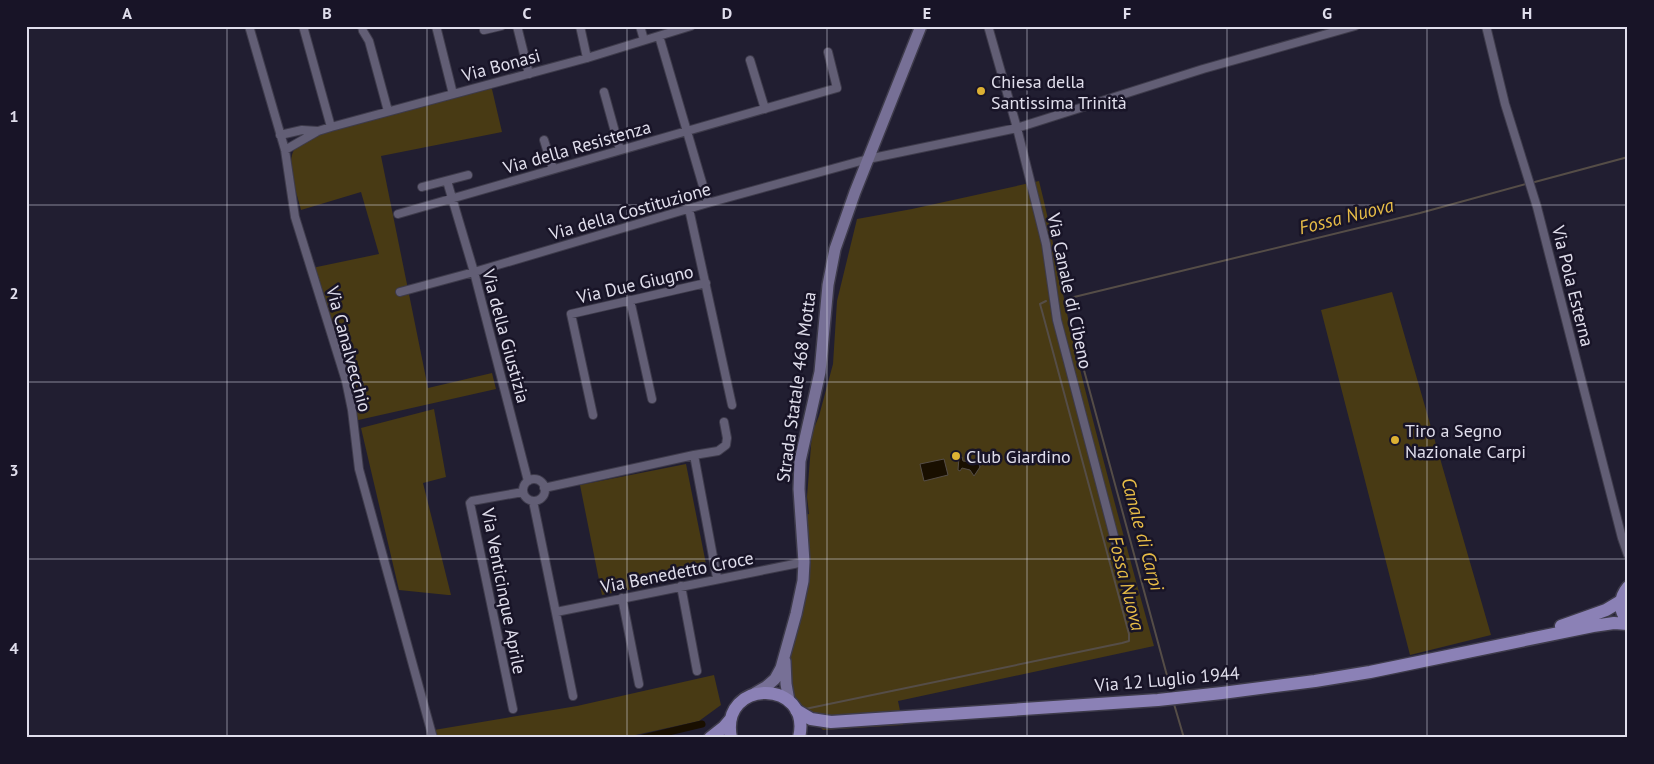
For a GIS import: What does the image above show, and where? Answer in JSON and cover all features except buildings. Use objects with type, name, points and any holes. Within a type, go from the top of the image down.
[{"type":"main road","name":"Strada Statale 468 Motta","points":[[786,654],[801,590],[804,562],[799,489],[800,461],[802,445],[820,372],[828,285],[835,249],[844,221],[921,26]]},
{"type":"main road","points":[[1628,587],[1621,601],[1622,613],[1628,622]]},
{"type":"main road","name":"Via 12 Luglio 1944","points":[[1504,645],[1597,614],[1621,601]]},
{"type":"main road","name":"Via 12 Luglio 1944","points":[[831,722],[1181,698],[1315,681],[1593,626],[1628,622]]},
{"type":"main road","points":[[710,738],[730,720],[739,703],[775,679],[786,654]]},
{"type":"main road","points":[[786,654],[786,684],[800,724],[799,738]]},
{"type":"main road","points":[[755,693],[774,693],[782,696],[811,719],[831,722]]},
{"type":"main road","points":[[730,720],[731,738]]},
{"type":"main road","points":[[799,738],[808,731],[831,722]]},
{"type":"street","name":"Via Canalvecchio","points":[[249,26],[285,150],[296,217],[346,381],[352,410],[359,469],[433,738]]},
{"type":"street","points":[[303,26],[331,127]]},
{"type":"street","points":[[362,26],[370,41],[388,111]]},
{"type":"street","points":[[436,26],[453,94]]},
{"type":"street","points":[[484,30],[501,26]]},
{"type":"street","points":[[517,26],[529,74]]},
{"type":"street","points":[[580,26],[587,58]]},
{"type":"street","points":[[640,26],[644,40]]},
{"type":"street","name":"Via Bonasi","points":[[285,150],[318,131],[331,127],[587,58],[691,26]]},
{"type":"street","name":"Via Canale di Cibeno","points":[[988,26],[1017,128],[1046,244],[1057,320],[1121,563]]},
{"type":"street","name":"Via della Costituzione","points":[[400,292],[689,208],[868,159],[1017,128],[1203,69],[1354,26]]},
{"type":"street","name":"Via Pola Esterna","points":[[1486,26],[1505,104],[1534,198],[1628,555]]},
{"type":"street","points":[[660,36],[708,203]]},
{"type":"street","name":"Via della Resistenza","points":[[398,214],[837,88],[828,52]]},
{"type":"street","points":[[750,60],[765,109]]},
{"type":"street","points":[[604,92],[620,150]]},
{"type":"street","name":"Via Bonasi","points":[[280,135],[302,130],[318,131]]},
{"type":"street","points":[[544,140],[553,169]]},
{"type":"street","points":[[422,187],[468,175]]},
{"type":"street","name":"Via della Giustizia","points":[[447,181],[474,272],[528,481]]},
{"type":"street","points":[[689,208],[732,405]]},
{"type":"street","name":"Via Due Giugno","points":[[593,416],[571,314],[706,283]]},
{"type":"street","points":[[630,300],[652,399]]},
{"type":"street","points":[[544,488],[718,451],[726,445],[727,438],[724,422]]},
{"type":"street","points":[[694,455],[717,578]]},
{"type":"street","points":[[536,479],[540,481],[544,488],[542,497],[533,501],[528,499],[523,492],[528,481],[536,479]]},
{"type":"street","name":"Via Venticinque Aprile","points":[[513,709],[470,503],[472,501],[523,492]]},
{"type":"street","points":[[533,501],[573,696]]},
{"type":"street","name":"Via Benedetto Croce","points":[[556,612],[717,578],[804,562]]},
{"type":"street","points":[[680,586],[697,671]]},
{"type":"street","points":[[622,598],[639,684]]},
{"type":"shaded area","points":[[491,85],[502,132],[381,156],[428,388],[492,373],[496,389],[354,421],[312,268],[379,254],[361,192],[301,210],[292,177],[291,160],[293,153],[296,147],[309,137]]},
{"type":"shaded area","name":"Club Giardino","points":[[1039,181],[1074,345],[1154,646],[898,701],[903,725],[823,730],[793,698],[777,671],[802,575],[798,516],[809,514],[807,497],[812,433],[819,416],[833,364],[837,301],[857,219]]},
{"type":"shaded area","name":"Tiro a Segno Nazionale Carpi","points":[[1392,292],[1491,635],[1410,655],[1321,310]]},
{"type":"shaded area","points":[[434,409],[446,477],[423,483],[451,595],[399,590],[361,428]]},
{"type":"shaded area","points":[[959,457],[962,457],[963,461],[971,462],[977,458],[980,467],[974,476],[970,470],[962,468],[960,471],[958,470]]},
{"type":"shaded area","points":[[944,459],[948,475],[924,481],[920,464]]},
{"type":"shaded area","points":[[686,464],[708,574],[602,595],[580,485]]},
{"type":"shaded area","points":[[714,675],[721,705],[699,721],[622,738],[436,738],[434,730],[577,706]]},
{"type":"waterway","name":"Fossa Nuova","points":[[1531,183],[1628,157]]},
{"type":"waterway","name":"Fossa Nuova","points":[[1070,298],[1420,213],[1526,184]]},
{"type":"waterway","name":"Fossa Nuova","points":[[805,709],[1129,641],[1129,634],[1040,304],[1046,301]]},
{"type":"waterway","name":"Canale di Carpi","points":[[1075,337],[1172,694]]},
{"type":"waterway","name":"Canale di Carpi","points":[[1174,704],[1184,738]]},
{"type":"waterway","points":[[643,738],[702,724]]},
{"type":"place","name":"Chiesa della Santissima Trinità","points":[[981,91]]},
{"type":"place","name":"Tiro a Segno Nazionale Carpi","points":[[1395,440]]},
{"type":"place","name":"Club Giardino","points":[[956,456]]}]
